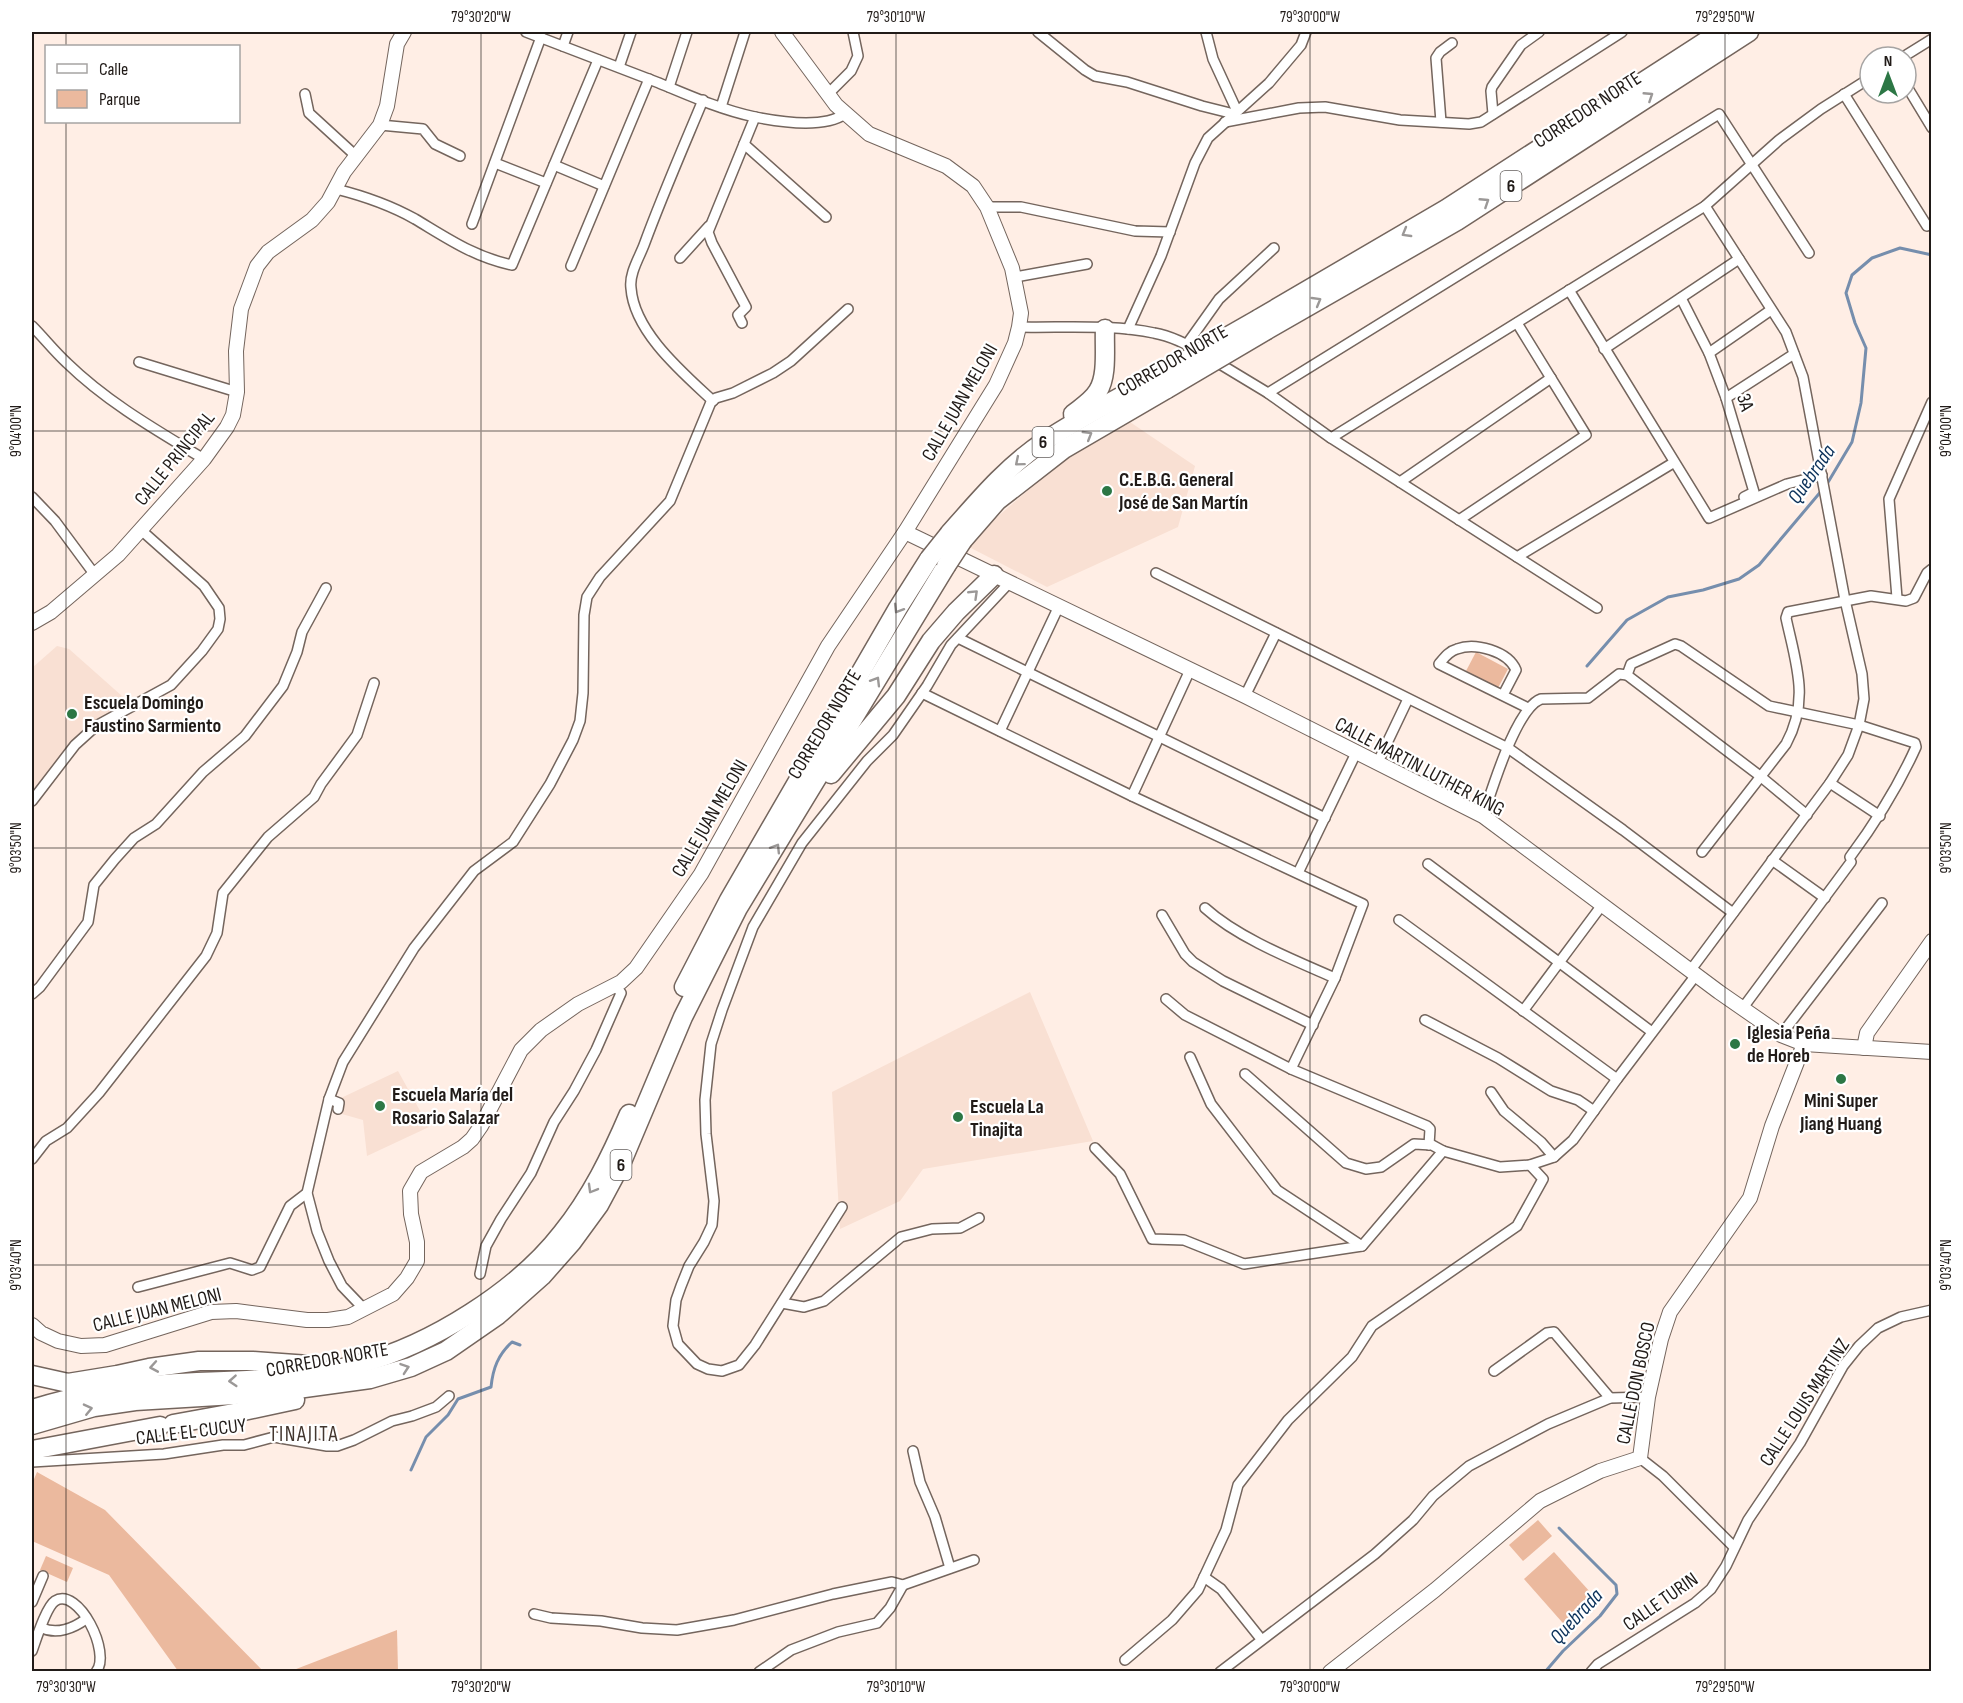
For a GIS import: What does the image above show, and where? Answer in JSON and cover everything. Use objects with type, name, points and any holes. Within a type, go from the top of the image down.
[{"type":"highway","name":"CORREDOR NORTE","points":[[1262,325],[1720,32]]},
{"type":"highway","name":"CORREDOR NORTE","points":[[32,1409],[89,1394],[134,1387],[268,1378],[359,1364],[401,1351],[438,1333],[488,1302],[531,1266],[575,1216],[611,1156],[698,958],[875,648],[956,537],[985,493],[1045,441],[1162,382],[1262,325],[1457,221],[1749,32]]},
{"type":"highway","points":[[1045,441],[1091,401],[1098,391],[1102,379],[1105,329]]},
{"type":"highway","name":"CORREDOR NORTE","points":[[956,537],[997,501],[1064,449],[1162,382]]},
{"type":"highway","name":"CORREDOR NORTE","points":[[32,1425],[94,1407],[135,1401],[268,1393],[370,1379],[411,1367],[447,1351],[498,1315],[542,1276],[599,1206],[621,1164],[683,1017],[738,908],[793,820],[937,563]]},
{"type":"highway","points":[[793,820],[896,696],[931,641],[956,612],[1002,579]]},
{"type":"highway","points":[[32,1375],[58,1382],[75,1382],[172,1364],[218,1360],[316,1365],[359,1364]]},
{"type":"highway","points":[[32,1450],[261,1407],[370,1379]]},
{"type":"street","name":"CALLE PRINCIPAL","points":[[32,623],[51,612],[118,555],[204,459],[233,415],[237,392],[237,332],[246,292],[257,266],[268,252],[312,220],[328,202],[344,172],[380,125],[387,106],[397,44],[404,32]]},
{"type":"street","points":[[526,32],[721,107],[754,117],[793,122],[826,122],[845,114]]},
{"type":"street","points":[[563,46],[568,32]]},
{"type":"street","points":[[618,68],[631,32]]},
{"type":"street","points":[[669,87],[687,32]]},
{"type":"street","points":[[721,107],[745,32]]},
{"type":"street","name":"CALLE JUAN MELONI","points":[[32,1325],[41,1333],[58,1341],[81,1346],[105,1345],[211,1312],[236,1311],[308,1320],[348,1317],[393,1294],[407,1278],[417,1261],[417,1242],[411,1215],[410,1191],[421,1172],[463,1147],[472,1139],[521,1050],[541,1030],[578,1004],[621,982],[648,952],[701,874],[828,646],[905,532],[996,385],[1015,343],[1021,313],[1015,278],[987,207],[973,186],[946,166],[869,134],[845,114],[783,32]]},
{"type":"street","points":[[828,94],[851,71],[858,56],[853,32]]},
{"type":"street","points":[[1038,32],[1095,76],[1127,82],[1202,106],[1236,113]]},
{"type":"street","points":[[1206,32],[1213,59],[1236,113]]},
{"type":"street","points":[[1128,329],[1161,256],[1195,163],[1208,138],[1269,83],[1301,45],[1306,32]]},
{"type":"street","points":[[1494,114],[1492,87],[1521,45],[1539,32]]},
{"type":"street","points":[[1226,122],[1299,108],[1325,107],[1400,120],[1469,124],[1481,122],[1622,32]]},
{"type":"street","points":[[472,224],[541,37]]},
{"type":"street","points":[[1918,48],[1932,39]]},
{"type":"street","points":[[1441,122],[1436,58],[1452,43]]},
{"type":"street","points":[[336,189],[388,206],[415,219],[457,245],[512,265],[598,60]]},
{"type":"street","points":[[571,266],[649,79]]},
{"type":"street","points":[[1331,438],[1705,206],[1779,140],[1858,85]]},
{"type":"street","points":[[305,94],[309,113],[356,156]]},
{"type":"street","points":[[1844,94],[1927,226]]},
{"type":"street","points":[[703,100],[632,275],[631,288],[636,308],[652,340],[713,401]]},
{"type":"street","points":[[1918,105],[1932,128]]},
{"type":"street","points":[[1268,393],[1719,114],[1809,253]]},
{"type":"street","points":[[742,322],[738,315],[746,307],[708,232],[754,117]]},
{"type":"street","points":[[380,125],[423,129],[435,144],[460,156]]},
{"type":"street","points":[[744,144],[826,217]]},
{"type":"street","points":[[495,163],[546,183]]},
{"type":"street","points":[[554,165],[604,186]]},
{"type":"street","points":[[1245,1074],[1346,1163],[1366,1169],[1381,1167],[1414,1144],[1429,1145],[1500,1167],[1530,1165],[1554,1156],[1573,1140],[1652,1032],[1732,913],[1807,815],[1848,754],[1859,725],[1863,699],[1862,674],[1845,600],[1803,377],[1786,332],[1705,206]]},
{"type":"street","points":[[987,207],[1021,207],[1135,231],[1170,232]]},
{"type":"street","points":[[680,258],[711,225]]},
{"type":"street","points":[[1187,344],[1219,299],[1274,248]]},
{"type":"street","points":[[1604,349],[1739,259]]},
{"type":"street","points":[[1015,278],[1087,264]]},
{"type":"street","points":[[1569,290],[1708,518],[1787,484],[1822,477]]},
{"type":"street","name":"3A","points":[[1681,298],[1708,352],[1726,398],[1754,492],[1732,504],[1728,509]]},
{"type":"street","points":[[364,1309],[342,1286],[329,1261],[317,1231],[307,1193],[329,1099],[343,1062],[414,948],[474,871],[513,842],[550,783],[573,740],[580,721],[583,693],[584,615],[587,597],[600,577],[670,501],[713,401],[773,373],[848,309]]},
{"type":"street","points":[[1708,352],[1771,310]]},
{"type":"street","points":[[1460,520],[1586,435],[1517,322]]},
{"type":"street","points":[[32,326],[66,362],[128,413],[204,459]]},
{"type":"street","points":[[1019,327],[1128,329],[1154,333],[1187,344],[1268,393],[1331,438],[1597,608]]},
{"type":"street","points":[[1726,398],[1794,354]]},
{"type":"street","points":[[139,362],[237,392]]},
{"type":"street","points":[[1400,482],[1551,378]]},
{"type":"street","points":[[1897,598],[1889,499],[1932,402]]},
{"type":"street","points":[[1517,557],[1673,463]]},
{"type":"street","points":[[32,497],[55,521],[95,575]]},
{"type":"street","points":[[32,801],[75,745],[96,726],[171,686],[218,629],[219,608],[204,586],[141,530]]},
{"type":"street","name":"CALLE MARTIN LUTHER KING","points":[[905,532],[1245,696],[1483,816],[1693,973],[1781,1035],[1804,1044],[1932,1052]]},
{"type":"street","points":[[1702,852],[1786,744],[1794,728],[1800,692],[1786,615],[1788,612],[1870,596],[1906,601],[1914,598],[1927,573],[1932,569]]},
{"type":"street","points":[[1156,573],[1508,748],[1623,830],[1732,913]]},
{"type":"street","points":[[842,1207],[755,1345],[739,1365],[722,1371],[708,1369],[697,1364],[678,1344],[674,1326],[676,1300],[689,1266],[712,1225],[714,1201],[706,1134],[705,1100],[711,1044],[753,927],[802,843],[867,761],[893,735],[922,693],[946,651],[1002,579]]},
{"type":"street","points":[[32,994],[40,987],[88,922],[94,885],[115,859],[134,838],[156,824],[203,772],[245,736],[283,686],[297,652],[302,632],[326,588]]},
{"type":"street","points":[[1000,731],[1059,606]]},
{"type":"street","points":[[1245,696],[1276,633]]},
{"type":"street","points":[[958,638],[1325,818]]},
{"type":"street","points":[[1627,675],[1631,664],[1675,644],[1769,706],[1859,725],[1916,743],[1902,778],[1880,816],[1825,898],[1742,1009]]},
{"type":"street","points":[[1503,695],[1516,670],[1509,659],[1494,651],[1477,647],[1455,649],[1438,664],[1528,708]]},
{"type":"street","points":[[1132,796],[1190,669]]},
{"type":"street","points":[[1483,816],[1508,748],[1528,708],[1534,701],[1588,698],[1619,674],[1627,675],[1761,776],[1807,815]]},
{"type":"street","points":[[32,1159],[46,1141],[67,1128],[99,1093],[206,956],[217,933],[223,894],[268,837],[314,797],[357,735],[374,683]]},
{"type":"street","points":[[922,693],[1132,796],[1363,904],[1335,978],[1292,1069]]},
{"type":"street","points":[[1377,764],[1408,699]]},
{"type":"street","points":[[1298,873],[1356,753]]},
{"type":"street","points":[[1830,783],[1880,816]]},
{"type":"street","points":[[1772,860],[1825,898]]},
{"type":"street","points":[[1428,864],[1652,1032]]},
{"type":"street","points":[[1781,1035],[1882,903]]},
{"type":"street","points":[[1523,1011],[1602,906]]},
{"type":"street","points":[[1205,908],[1225,924],[1296,961],[1335,978]]},
{"type":"street","points":[[1162,915],[1185,954],[1193,962],[1223,981],[1313,1025]]},
{"type":"street","points":[[1399,920],[1617,1079]]},
{"type":"street","points":[[1864,1048],[1867,1033],[1932,941]]},
{"type":"street","points":[[480,1274],[486,1246],[531,1173],[554,1122],[596,1050],[621,993],[615,985]]},
{"type":"street","points":[[1167,999],[1185,1015],[1292,1069],[1427,1126],[1430,1129],[1429,1145]]},
{"type":"street","points":[[1425,1020],[1498,1058],[1551,1091],[1578,1100],[1594,1111]]},
{"type":"street","name":"CALLE DON BOSCO","points":[[1330,1671],[1434,1590],[1540,1501],[1600,1471],[1640,1458],[1648,1397],[1661,1339],[1670,1312],[1750,1198],[1772,1126],[1804,1044]]},
{"type":"street","points":[[1190,1057],[1211,1104],[1277,1190],[1362,1246]]},
{"type":"street","points":[[1491,1092],[1504,1111],[1554,1156]]},
{"type":"street","points":[[329,1099],[339,1103],[338,1109]]},
{"type":"street","points":[[1095,1148],[1120,1174],[1152,1239],[1184,1240],[1244,1264],[1362,1246],[1443,1150]]},
{"type":"street","points":[[1125,1660],[1172,1620],[1198,1590],[1226,1530],[1238,1485],[1288,1420],[1352,1357],[1372,1326],[1517,1226],[1543,1179],[1530,1165]]},
{"type":"street","points":[[138,1287],[230,1263],[252,1270],[260,1267],[290,1206],[307,1193]]},
{"type":"street","points":[[782,1303],[804,1307],[824,1301],[901,1237],[932,1229],[960,1228],[979,1218]]},
{"type":"street","name":"CALLE LOUIS MARTINZ","points":[[1734,1547],[1748,1520],[1800,1443],[1843,1366],[1859,1346],[1878,1328],[1901,1317],[1932,1310]]},
{"type":"street","points":[[1494,1371],[1547,1333],[1554,1332],[1610,1398]]},
{"type":"street","name":"CALLE EL CUCUY","points":[[32,1462],[164,1454],[223,1445],[244,1445],[274,1437],[338,1446],[392,1421],[436,1407],[449,1395]]},
{"type":"street","points":[[1220,1671],[1375,1554],[1413,1520],[1433,1496],[1469,1466],[1548,1424],[1610,1398],[1648,1397]]},
{"type":"street","points":[[913,1451],[920,1482],[935,1517],[950,1568]]},
{"type":"street","points":[[1640,1458],[1663,1476],[1734,1547]]},
{"type":"street","name":"CALLE TURIN","points":[[1591,1671],[1598,1664],[1703,1596],[1711,1589],[1726,1566],[1734,1547]]},
{"type":"street","points":[[534,1614],[550,1618],[601,1621],[642,1628],[677,1630],[734,1620],[833,1594],[892,1582],[903,1585],[974,1560]]},
{"type":"street","points":[[32,1602],[44,1576]]},
{"type":"street","points":[[1204,1577],[1221,1589],[1261,1639]]},
{"type":"street","points":[[759,1671],[791,1650],[838,1632],[876,1623],[890,1608],[903,1585]]},
{"type":"street","points":[[32,1651],[51,1605],[60,1599],[67,1599],[78,1606],[99,1644],[101,1663],[96,1671]]},
{"type":"street","points":[[42,1628],[51,1631],[65,1630],[87,1619]]},
{"type":"shaded area","name":"C.E.B.G. General José de San Martín","points":[[1127,420],[1195,466],[1178,527],[1047,587],[969,547],[979,533],[1051,470]]},
{"type":"shaded area","name":"Escuela Domingo Faustino Sarmiento","points":[[57,646],[69,649],[131,704],[72,744],[32,791],[32,668]]},
{"type":"shaded area","name":"Escuela La Tinajita","points":[[1030,992],[1093,1141],[923,1169],[900,1201],[840,1229],[832,1092]]},
{"type":"shaded area","name":"Escuela María del Rosario Salazar","points":[[398,1071],[429,1127],[367,1156],[363,1120],[342,1114],[341,1098]]},
{"type":"green space","points":[[1476,652],[1508,669],[1498,688],[1466,671]]},
{"type":"green space","points":[[37,1472],[105,1510],[263,1671],[178,1671],[109,1575],[32,1541],[32,1484]]},
{"type":"green space","points":[[1538,1520],[1552,1536],[1523,1561],[1509,1545]]},
{"type":"green space","points":[[1554,1552],[1600,1603],[1569,1630],[1524,1579]]},
{"type":"green space","points":[[46,1556],[73,1568],[67,1582],[40,1570]]},
{"type":"green space","points":[[397,1630],[398,1671],[291,1671]]},
{"type":"waterway","name":"Quebrada","points":[[1827,484],[1852,442],[1861,403],[1866,348],[1846,293],[1852,275],[1872,258],[1900,248],[1932,255]]},
{"type":"waterway","name":"Quebrada","points":[[1587,666],[1627,620],[1668,597],[1703,590],[1739,579],[1759,565],[1823,489]]},
{"type":"waterway","points":[[411,1470],[426,1437],[448,1415],[458,1399],[491,1387],[495,1368],[503,1352],[512,1342],[520,1345]]},
{"type":"waterway","name":"Quebrada","points":[[1545,1672],[1563,1651],[1600,1616],[1617,1594],[1616,1585],[1559,1528]]},
{"type":"place","name":"C.E.B.G. General José de San Martín","points":[[1107,491]]},
{"type":"place","name":"Escuela Domingo Faustino Sarmiento","points":[[72,714]]},
{"type":"place","name":"Iglesia Peña de Horeb","points":[[1735,1044]]},
{"type":"place","name":"Mini Super Jiang Huang","points":[[1841,1079]]},
{"type":"place","name":"Escuela María del Rosario Salazar","points":[[380,1106]]},
{"type":"place","name":"Escuela La Tinajita","points":[[958,1117]]},
{"type":"district","name":"TINAJITA","points":[[304,1434]]}]
